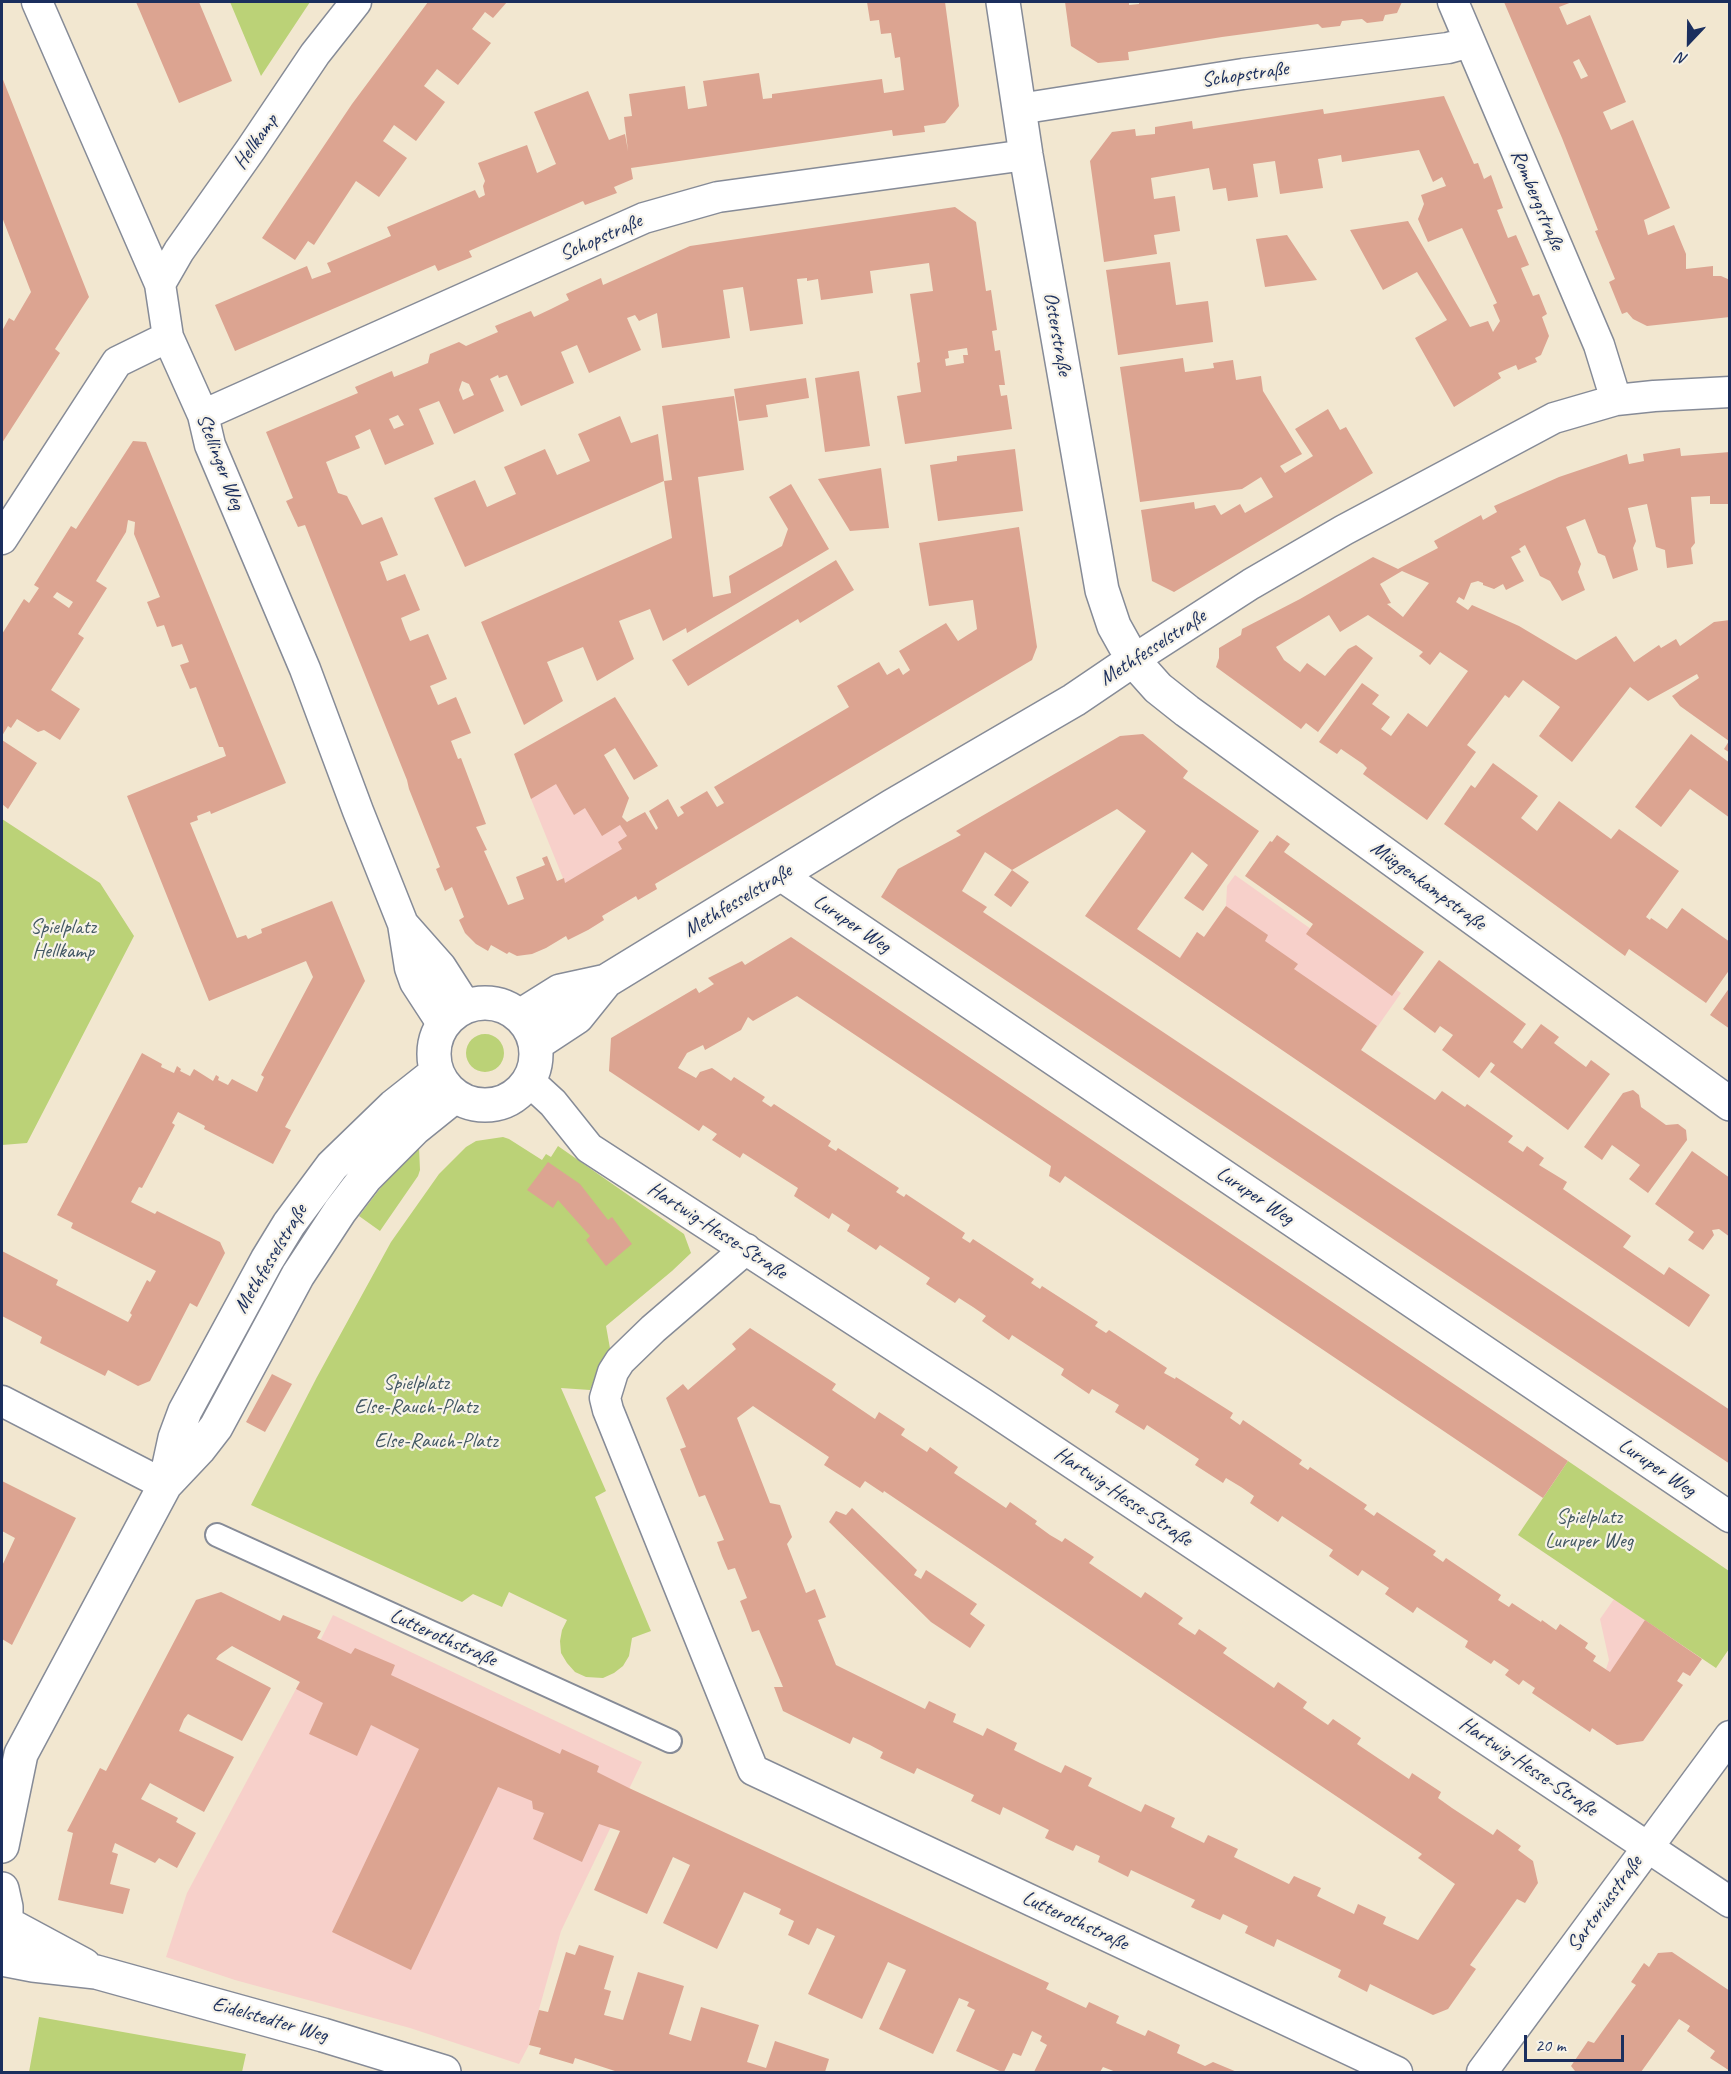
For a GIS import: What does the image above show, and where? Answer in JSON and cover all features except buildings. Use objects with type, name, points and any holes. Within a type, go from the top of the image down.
[{"type":"street","name":"Stellinger Weg","points":[[37,2],[160,284],[168,337],[203,415],[210,445],[305,669],[403,924],[441,967],[454,1016]]},
{"type":"street","name":"Hellkamp","points":[[160,284],[179,251],[315,54],[356,2]]},
{"type":"street","name":"Osterstraße","points":[[1003,2],[1026,155],[1102,590],[1114,626],[1133,660]]},
{"type":"street","name":"Rombergstraße","points":[[1453,2],[1599,345],[1616,400]]},
{"type":"street","name":"Schopstraße","points":[[1019,109],[1244,74],[1448,48],[1470,42]]},
{"type":"street","name":"Schopstraße","points":[[203,415],[644,218],[718,197],[1026,155]]},
{"type":"street","points":[[2,539],[117,362],[168,337]]},
{"type":"street","name":"Methfesselstraße","points":[[520,1016],[560,991],[606,981],[902,801],[1074,700],[1251,584],[1344,530],[1518,436],[1554,418],[1616,400],[1730,392]]},
{"type":"street","name":"Müggenkampstraße","points":[[1133,660],[1158,688],[1187,711],[1730,1104]]},
{"type":"street","name":"Luruper Weg","points":[[780,875],[1730,1517]]},
{"type":"street","name":"Methfesselstraße","points":[[536,1044],[577,1017],[606,981]]},
{"type":"street","points":[[480,1003],[508,1008],[520,1016],[532,1032],[536,1044],[536,1063],[529,1081],[514,1097],[493,1105],[470,1103],[446,1084],[434,1048],[454,1016],[480,1003]]},
{"type":"street","name":"Hartwig-Hesse-Straße","points":[[529,1081],[553,1103],[589,1148],[991,1409],[1730,1902]]},
{"type":"street","name":"Methfesselstraße","points":[[2,1846],[11,1763],[165,1485],[216,1427],[298,1275],[340,1211],[366,1177],[414,1129],[446,1084]]},
{"type":"street","name":"Lutterothstraße","points":[[746,1249],[653,1329],[620,1361],[610,1378],[605,1398],[753,1770],[1397,2073]]},
{"type":"street","points":[[2,1401],[165,1485]]},
{"type":"street","name":"Lutterothstraße","points":[[217,1535],[670,1741]]},
{"type":"street","name":"Sartoriusstraße","points":[[1482,2073],[1730,1736]]},
{"type":"street","points":[[2,1889],[6,1907],[4,1930]]},
{"type":"street","name":"Eidelstedter Weg","points":[[4,1930],[41,1941],[96,1972]]},
{"type":"street","name":"Eidelstedter Weg","points":[[2,1959],[96,1972],[323,2035],[444,2073]]},
{"type":"shaded area","points":[[561,728],[657,889],[638,900],[636,896],[602,916],[604,920],[588,930],[565,883],[531,799]]},
{"type":"shaded area","points":[[1235,875],[1401,993],[1336,1086],[1169,973],[1197,932],[1204,937],[1226,906],[1227,886]]},
{"type":"shaded area","points":[[1614,1599],[1702,1659],[1690,1676],[1683,1672],[1677,1681],[1683,1685],[1643,1741],[1617,1745],[1593,1728],[1590,1732],[1575,1722],[1610,1672],[1606,1669],[1609,1660],[1600,1619]]},
{"type":"shaded area","points":[[333,1615],[642,1762],[561,1931],[529,2045],[519,2064],[410,2028],[235,1980],[166,1957],[187,1893]]},
{"type":"green space","points":[[230,2],[310,2],[261,76]]},
{"type":"green space","name":"Spielplatz Hellkamp","points":[[2,819],[100,883],[134,936],[27,1143],[2,1145]]},
{"type":"green space","points":[[485,1034],[499,1039],[504,1053],[499,1067],[485,1072],[471,1067],[466,1053],[471,1039]]},
{"type":"green space","name":"Else-Rauch-Platz","points":[[503,1137],[542,1160],[546,1154],[551,1157],[558,1146],[684,1234],[691,1253],[606,1326],[611,1354],[603,1360],[590,1390],[561,1388],[606,1491],[595,1497],[651,1631],[632,1638],[629,1656],[623,1666],[603,1678],[586,1677],[575,1672],[567,1663],[561,1653],[560,1641],[567,1620],[509,1592],[502,1607],[473,1594],[462,1602],[251,1505],[317,1377],[391,1242],[439,1174],[466,1147],[476,1141]]},
{"type":"green space","points":[[419,1147],[418,1176],[380,1231],[359,1216],[395,1169]]},
{"type":"green space","name":"Spielplatz Luruper Weg","points":[[1568,1461],[1729,1571],[1729,1649],[1716,1668],[1518,1535]]},
{"type":"green space","points":[[39,2017],[246,2054],[242,2072],[29,2072]]},
{"type":"park label","name":"Spielplatz Else-Rauch-Platz","points":[[416,1395]]}]
